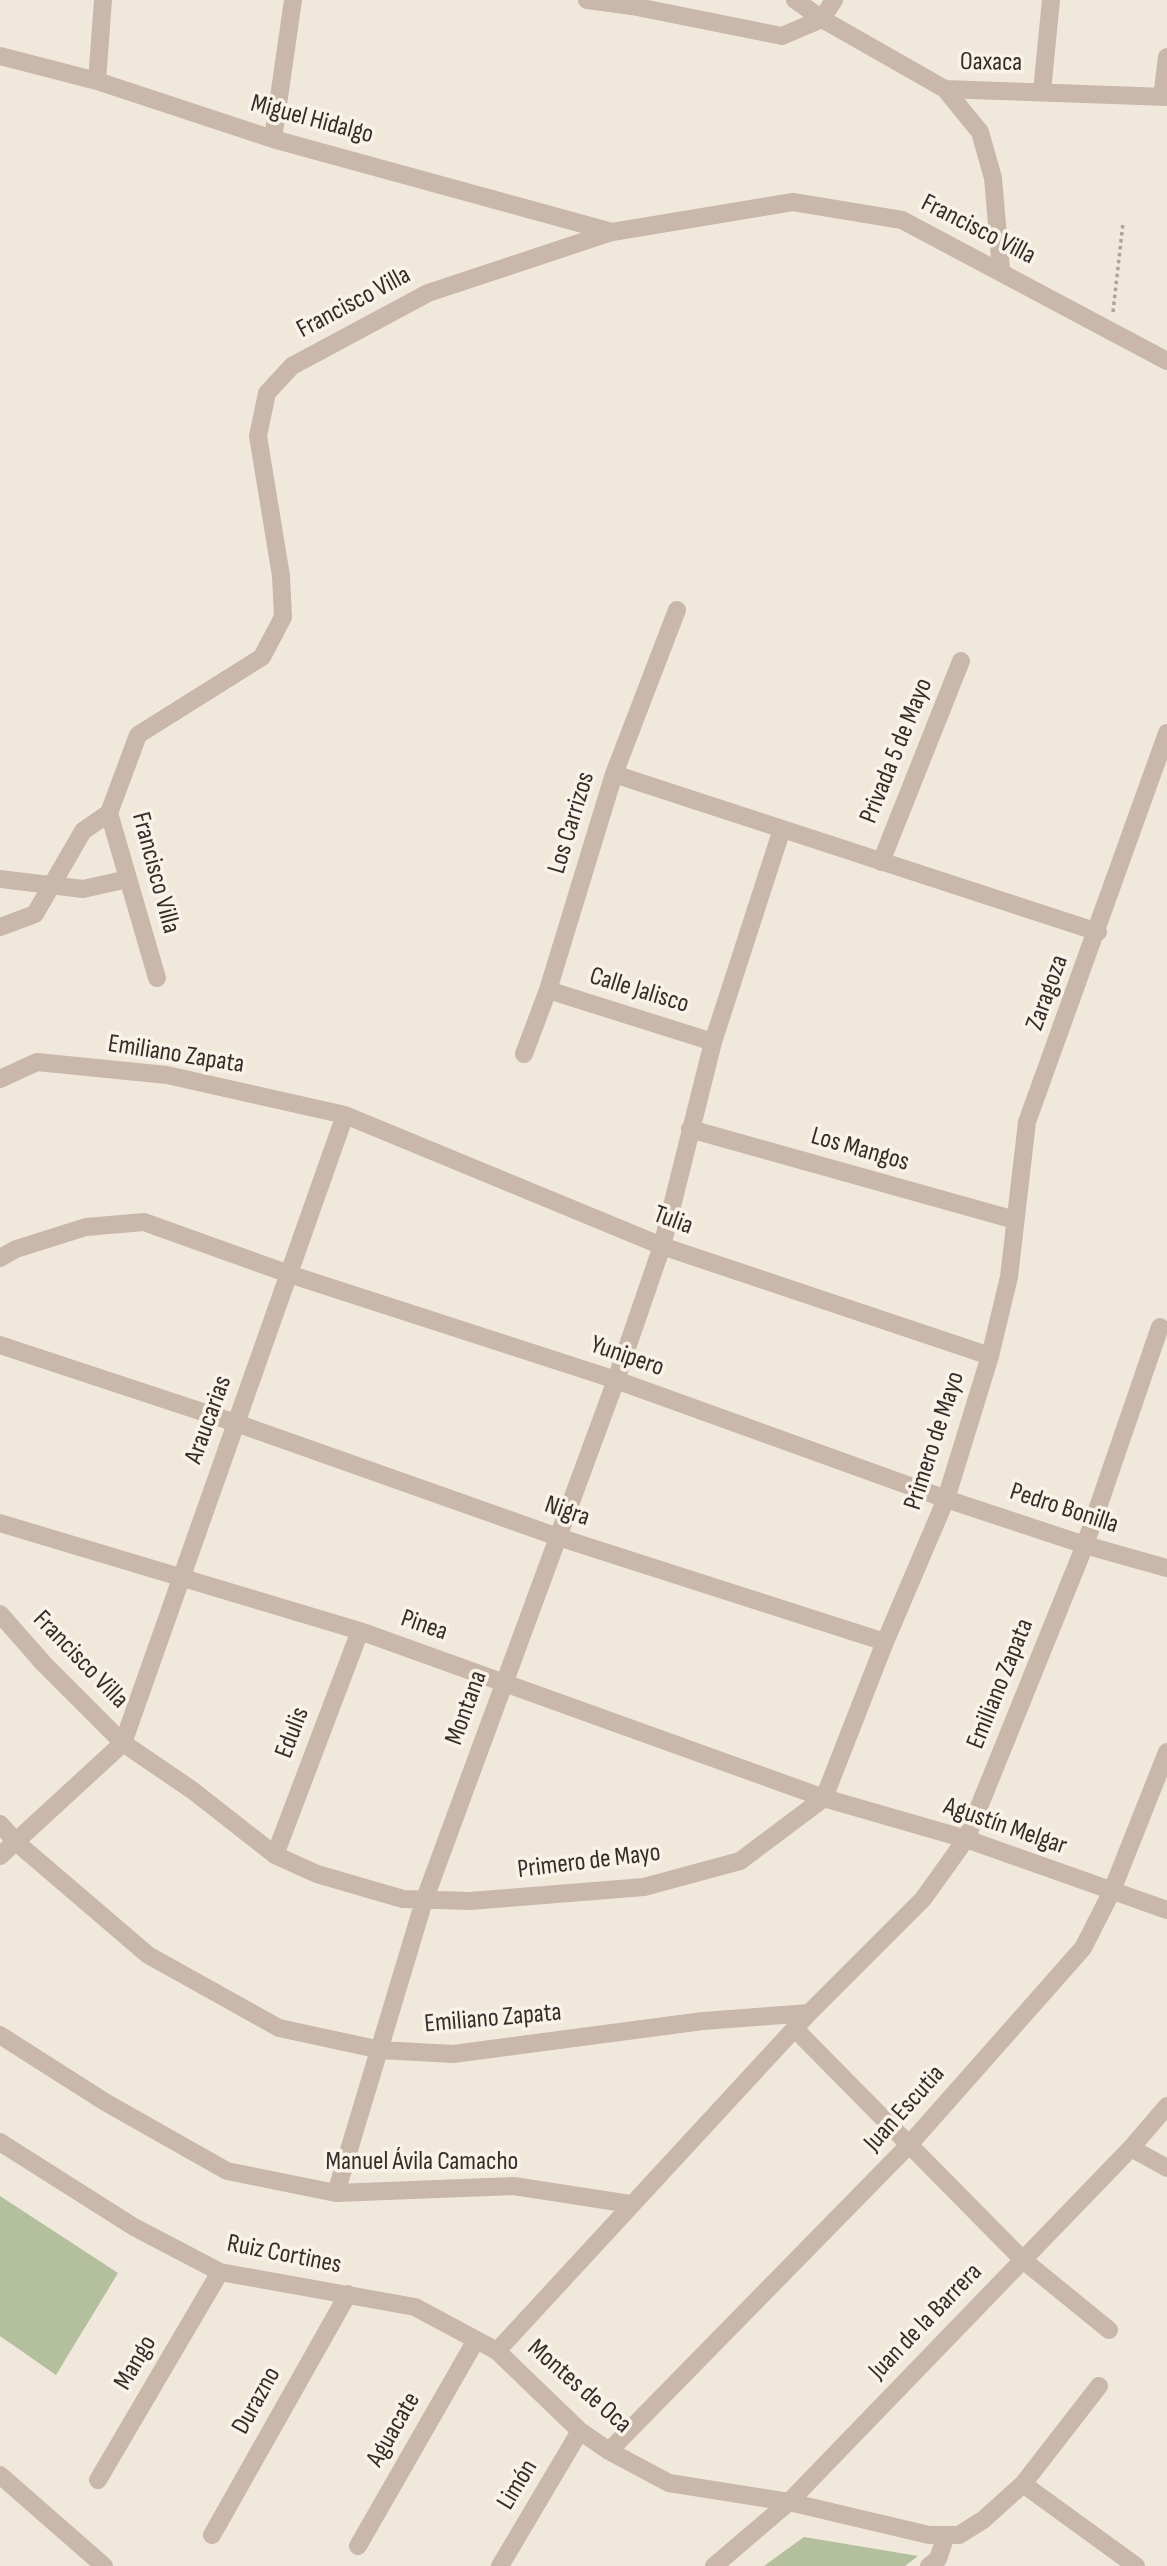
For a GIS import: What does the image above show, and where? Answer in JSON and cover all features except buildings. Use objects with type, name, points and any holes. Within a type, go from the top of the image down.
[{"type":"street","points":[[97,81],[103,0]]},
{"type":"street","points":[[273,139],[293,0]]},
{"type":"street","points":[[587,0],[635,3],[782,36],[822,19],[834,0]]},
{"type":"street","name":"Oaxaca","points":[[796,0],[822,19],[945,89],[1042,90],[1165,97]]},
{"type":"street","points":[[1042,90],[1051,0]]},
{"type":"street","name":"Miguel Hidalgo","points":[[0,56],[97,81],[273,139],[612,232]]},
{"type":"street","points":[[1165,97],[1167,57]]},
{"type":"street","points":[[945,89],[980,132],[993,178],[1000,270]]},
{"type":"street","name":"Francisco Villa","points":[[157,978],[109,813],[138,735],[261,657],[283,617],[281,576],[258,436],[267,393],[292,366],[428,293],[612,232],[793,202],[902,220],[1167,360]]},
{"type":"street","name":"Los Carrizos","points":[[524,1054],[548,990],[614,774],[677,610]]},
{"type":"street","name":"Privada 5 de Mayo","points":[[881,862],[961,661]]},
{"type":"street","name":"Zaragoza","points":[[1009,1277],[1027,1122],[1098,932],[1167,733]]},
{"type":"street","points":[[614,774],[1098,932]]},
{"type":"street","points":[[0,927],[35,914],[83,831],[109,813]]},
{"type":"street","name":"Montana","points":[[336,2193],[424,1901],[662,1246],[713,1042],[782,829]]},
{"type":"street","points":[[0,879],[83,889],[128,879]]},
{"type":"street","name":"Calle Jalisco","points":[[548,990],[713,1042]]},
{"type":"street","name":"Emiliano Zapata","points":[[0,1079],[37,1062],[154,1073],[345,1115]]},
{"type":"street","name":"Tulia","points":[[345,1115],[662,1246],[990,1356]]},
{"type":"street","name":"Araucarias","points":[[123,1743],[345,1115]]},
{"type":"street","name":"Los Mangos","points":[[690,1129],[1015,1220]]},
{"type":"street","points":[[0,1258],[16,1249],[86,1227],[144,1222],[289,1273]]},
{"type":"street","name":"Yunipero","points":[[289,1273],[615,1380],[946,1499]]},
{"type":"street","name":"Primero de Mayo","points":[[123,1743],[192,1790],[275,1854],[317,1874],[402,1899],[470,1901],[643,1887],[740,1861],[824,1798],[946,1499],[990,1356],[1009,1277]]},
{"type":"street","name":"Emiliano Zapata","points":[[497,2351],[809,2013],[923,1899],[966,1839],[1085,1545],[1160,1327]]},
{"type":"street","name":"Nigra","points":[[0,1345],[236,1423],[558,1537],[885,1643]]},
{"type":"street","name":"Pedro Bonilla","points":[[946,1499],[1085,1545],[1167,1568]]},
{"type":"street","name":"Pinea","points":[[0,1523],[182,1575],[360,1631],[824,1798]]},
{"type":"street","name":"Francisco Villa","points":[[0,1614],[44,1664],[123,1743]]},
{"type":"street","name":"Edulis","points":[[275,1854],[360,1631]]},
{"type":"street","points":[[0,1856],[123,1743]]},
{"type":"street","name":"Juan Escutia","points":[[609,2451],[908,2146],[1083,1948],[1111,1893],[1167,1752]]},
{"type":"street","name":"Agustín Melgar","points":[[824,1798],[966,1839],[1111,1893],[1167,1910]]},
{"type":"street","name":"Emiliano Zapata","points":[[0,1824],[16,1842],[148,1955],[279,2028],[381,2050],[453,2054],[703,2021],[809,2013]]},
{"type":"street","points":[[795,2029],[1023,2260],[1109,2330]]},
{"type":"street","name":"Manuel Ávila Camacho","points":[[0,2035],[105,2102],[227,2171],[336,2193],[514,2186],[631,2204]]},
{"type":"street","name":"Juan de la Barrera","points":[[714,2566],[789,2502],[1132,2148],[1167,2106]]},
{"type":"street","name":"Ruiz Cortines","points":[[0,2142],[124,2221],[220,2272],[415,2307],[497,2351]]},
{"type":"street","points":[[1132,2148],[1167,2168]]},
{"type":"street","name":"Mango","points":[[98,2480],[220,2272]]},
{"type":"street","name":"Durazno","points":[[212,2535],[348,2294]]},
{"type":"street","name":"Aguacate","points":[[358,2546],[475,2340]]},
{"type":"street","name":"Montes de Oca","points":[[497,2351],[580,2431],[609,2451],[669,2483],[789,2502],[929,2535],[946,2535]]},
{"type":"street","points":[[929,2566],[938,2559],[946,2535],[959,2535],[983,2520],[1023,2484],[1098,2386]]},
{"type":"street","name":"Limón","points":[[500,2566],[580,2431]]},
{"type":"street","points":[[0,2475],[104,2566]]},
{"type":"street","points":[[1023,2484],[1136,2566]]},
{"type":"path","points":[[1111,332],[1123,223]]},
{"type":"green space","points":[[0,2196],[118,2273],[56,2375],[0,2336]]},
{"type":"green space","points":[[804,2537],[918,2556],[905,2566],[764,2566]]}]
